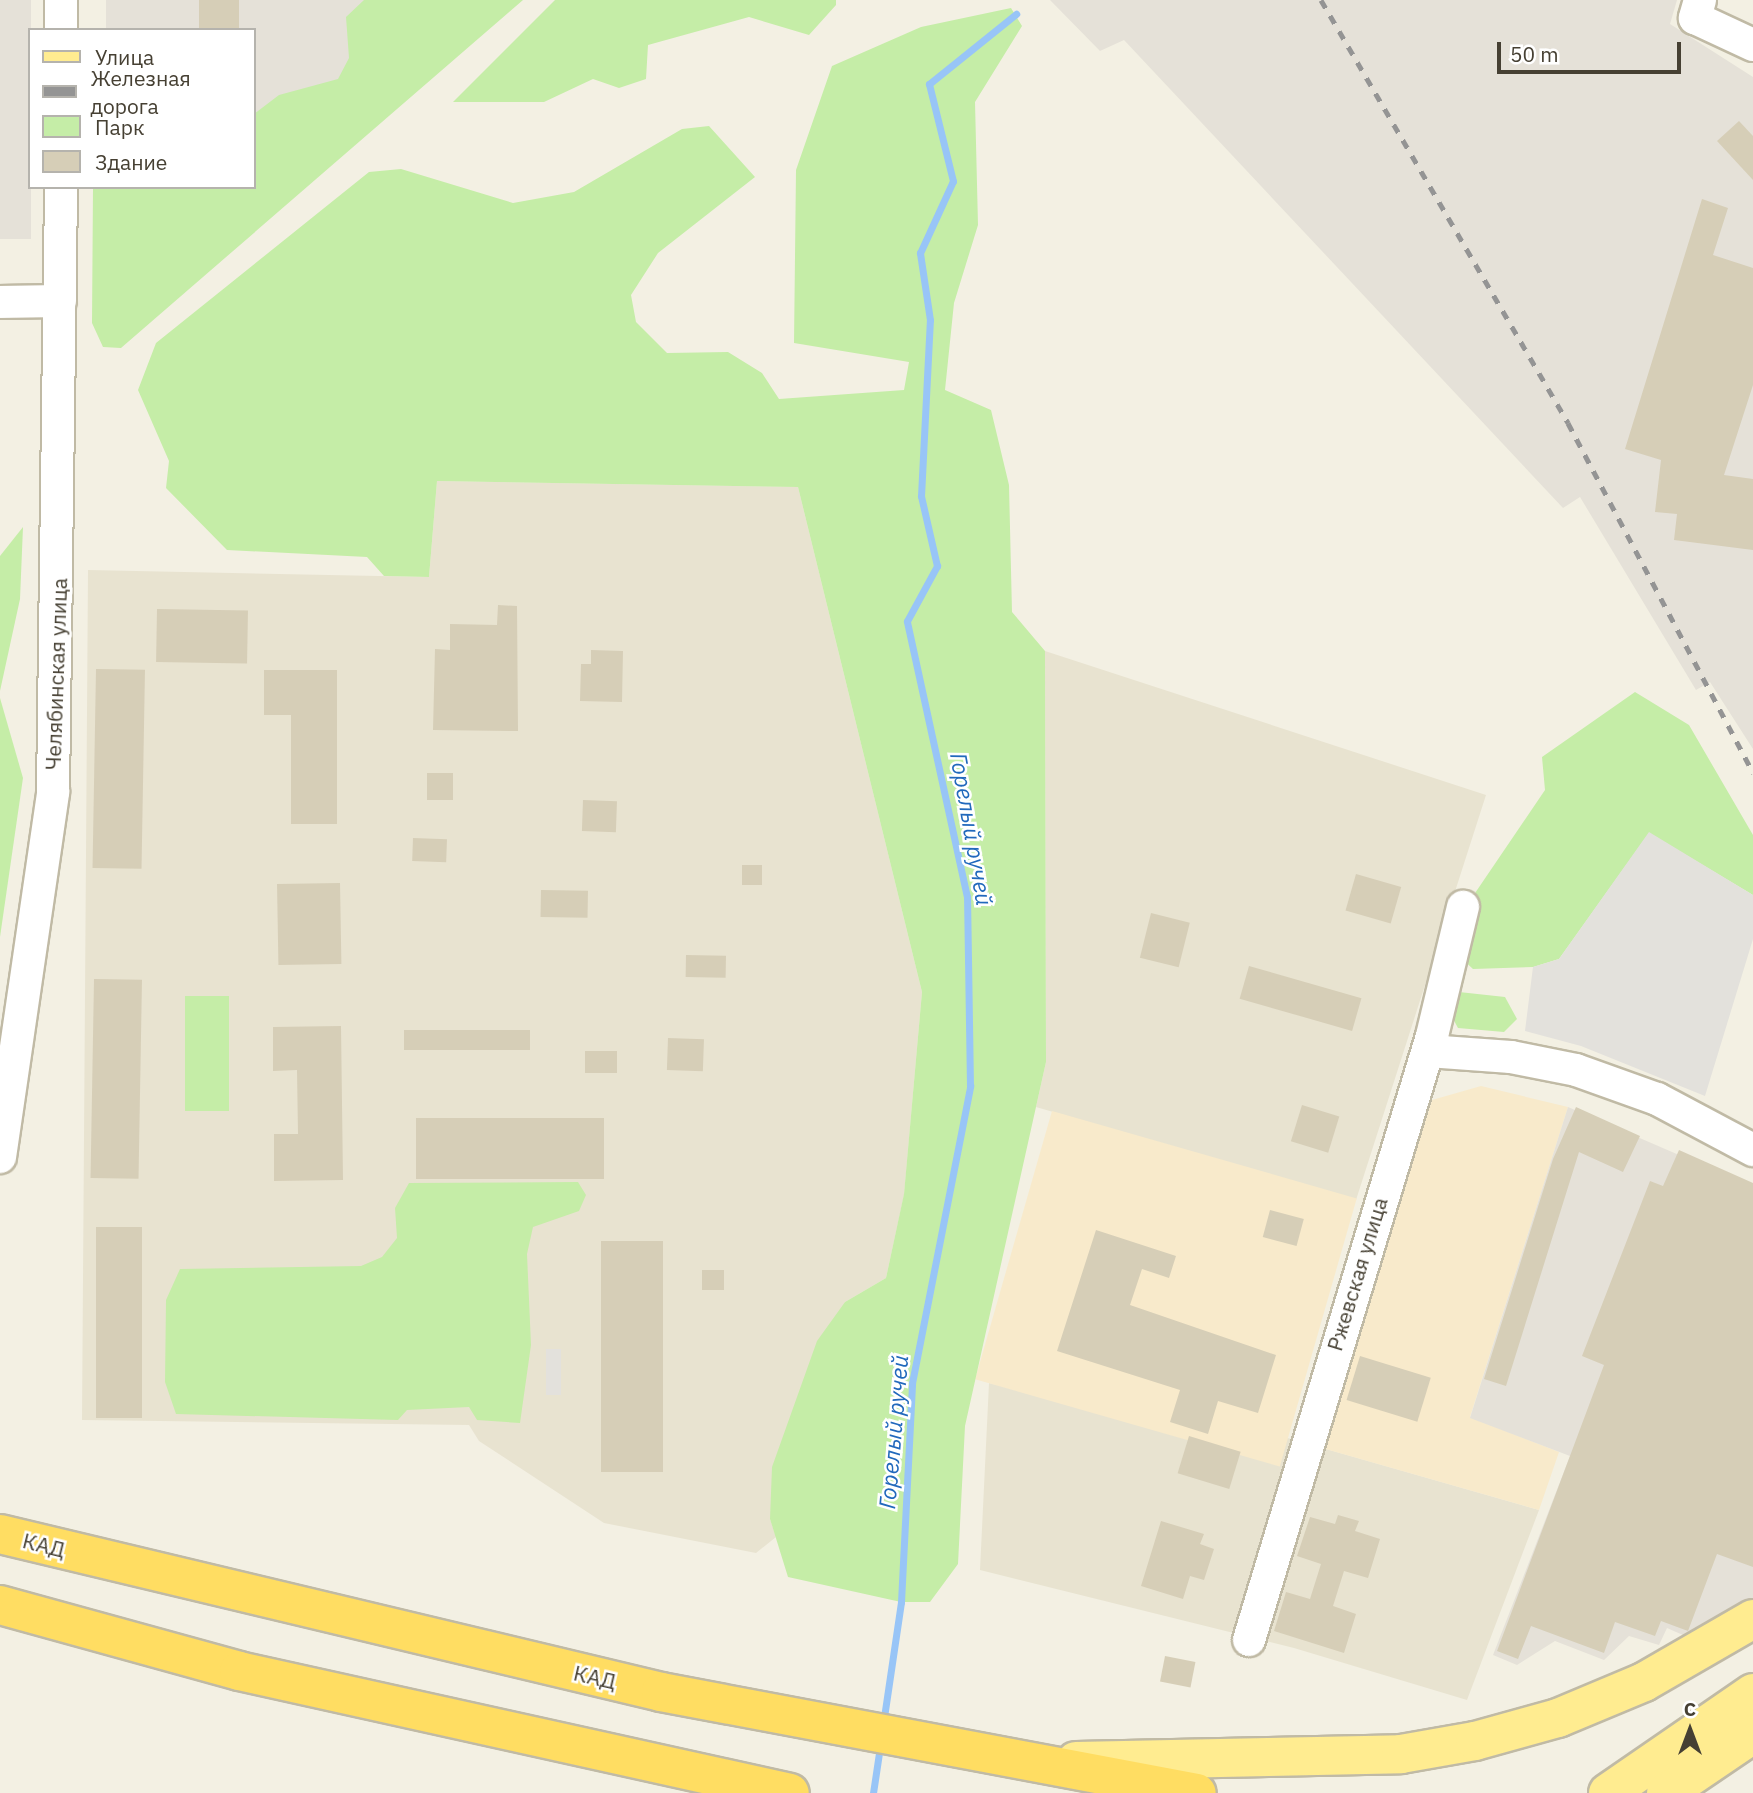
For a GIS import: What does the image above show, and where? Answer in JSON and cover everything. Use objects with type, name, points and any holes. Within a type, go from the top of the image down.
[{"type":"highway","name":"КАД","points":[[0,1534],[705,1699],[1197,1793]]},
{"type":"highway","points":[[0,1605],[239,1671],[790,1793]]},
{"type":"main road","points":[[1031,1762],[1401,1754],[1558,1718],[1644,1682],[1753,1619]]},
{"type":"main road","points":[[1608,1793],[1753,1693]]},
{"type":"main road","points":[[1666,1793],[1753,1734]]},
{"type":"street","points":[[61,0],[61,28]]},
{"type":"street","points":[[1697,9],[1753,46]]},
{"type":"street","name":"Челябинская улица","points":[[0,1157],[53,792],[61,189]]},
{"type":"street","points":[[0,302],[60,301]]},
{"type":"street","name":"Ржевская улица","points":[[1249,1640],[1428,1051],[1463,907]]},
{"type":"street","points":[[1428,1051],[1511,1057],[1576,1070],[1657,1099],[1753,1150]]},
{"type":"shaded area","points":[[0,0],[31,0],[31,28],[28,28],[28,189],[31,189],[31,239],[0,239]]},
{"type":"shaded area","points":[[106,0],[470,0],[256,170],[256,28],[106,28]]},
{"type":"shaded area","points":[[1050,0],[1677,0],[1670,24],[1753,77],[1753,749],[1710,682],[1696,690],[1580,497],[1563,508],[1124,40],[1100,51]]},
{"type":"shaded area","points":[[437,481],[798,487],[922,992],[904,1195],[886,1278],[845,1302],[770,1519],[776,1537],[756,1553],[604,1523],[479,1441],[469,1425],[82,1420],[88,570],[429,577]]},
{"type":"shaded area","points":[[1045,651],[1486,795],[1356,1200],[1036,1107],[1046,1062]]},
{"type":"shaded area","points":[[1649,832],[1753,895],[1753,939],[1705,1096],[1581,1046],[1525,1031],[1533,967],[1559,959]]},
{"type":"shaded area","points":[[1481,1086],[1568,1107],[1470,1417],[1559,1452],[1539,1510],[1322,1448],[1432,1100]]},
{"type":"shaded area","points":[[1568,1107],[1753,1187],[1753,1600],[1692,1639],[1667,1628],[1659,1645],[1629,1636],[1604,1660],[1555,1641],[1517,1665],[1493,1655],[1570,1456],[1470,1418]]},
{"type":"shaded area","points":[[1052,1111],[1357,1198],[1280,1467],[975,1379]]},
{"type":"shaded area","points":[[546,1349],[561,1349],[561,1395],[546,1395]]},
{"type":"shaded area","points":[[989,1383],[1277,1455],[1284,1437],[1539,1510],[1467,1700],[1294,1648],[980,1570]]},
{"type":"green space","points":[[364,0],[523,0],[121,348],[103,347],[92,323],[93,189],[256,189],[256,112],[279,95],[338,79],[349,58],[346,17]]},
{"type":"green space","points":[[555,0],[836,0],[836,5],[809,35],[749,17],[648,45],[646,79],[619,88],[593,79],[544,102],[453,102]]},
{"type":"green space","points":[[1011,8],[1022,26],[975,102],[978,225],[954,303],[945,390],[991,410],[1009,485],[1012,612],[1045,651],[1046,1062],[965,1426],[958,1564],[930,1602],[901,1602],[788,1577],[770,1519],[772,1467],[817,1341],[845,1302],[886,1278],[904,1194],[922,992],[798,487],[437,481],[429,577],[384,576],[367,557],[227,550],[166,488],[169,461],[138,390],[156,343],[369,172],[401,169],[513,203],[574,192],[682,129],[709,126],[755,177],[658,253],[631,295],[636,322],[667,353],[728,352],[762,373],[779,399],[904,390],[909,362],[794,343],[796,170],[832,66],[921,27]]},
{"type":"green space","points":[[23,527],[20,599],[0,691],[0,556]]},
{"type":"green space","points":[[1635,692],[1689,725],[1753,835],[1753,895],[1649,833],[1559,959],[1533,967],[1473,969],[1460,957],[1471,899],[1545,790],[1542,757]]},
{"type":"green space","points":[[0,698],[23,778],[0,937]]},
{"type":"green space","points":[[1459,992],[1505,997],[1517,1019],[1504,1032],[1458,1028],[1450,1013],[1451,997]]},
{"type":"green space","points":[[185,996],[229,996],[229,1111],[185,1111]]},
{"type":"green space","points":[[578,1182],[586,1195],[579,1211],[533,1227],[527,1254],[531,1345],[520,1423],[477,1420],[469,1407],[407,1410],[398,1420],[176,1414],[165,1382],[166,1300],[180,1269],[361,1266],[382,1257],[397,1238],[395,1208],[409,1183]]},
{"type":"building","points":[[199,0],[239,0],[239,28],[199,28]]},
{"type":"building","points":[[1739,121],[1753,136],[1753,180],[1717,141]]},
{"type":"building","points":[[1702,199],[1728,208],[1713,255],[1753,268],[1753,385],[1724,475],[1753,479],[1753,550],[1674,540],[1677,514],[1655,512],[1661,460],[1625,449]]},
{"type":"building","points":[[498,605],[517,606],[518,731],[433,730],[435,649],[450,650],[450,624],[497,625]]},
{"type":"building","points":[[157,609],[248,611],[247,664],[156,662]]},
{"type":"building","points":[[591,650],[623,651],[622,702],[580,701],[581,664],[591,664]]},
{"type":"building","points":[[96,669],[145,670],[142,869],[93,868]]},
{"type":"building","points":[[264,670],[337,670],[337,824],[291,824],[291,715],[264,715]]},
{"type":"building","points":[[427,773],[453,773],[453,800],[427,800]]},
{"type":"building","points":[[583,800],[617,801],[616,832],[582,831]]},
{"type":"building","points":[[413,838],[447,839],[446,862],[412,861]]},
{"type":"building","points":[[742,865],[762,865],[762,885],[742,885]]},
{"type":"building","points":[[1356,874],[1401,887],[1391,923],[1346,911]]},
{"type":"building","points":[[340,883],[341,964],[278,965],[277,884]]},
{"type":"building","points":[[541,890],[588,891],[588,918],[541,917]]},
{"type":"building","points":[[1151,913],[1190,923],[1179,967],[1140,958]]},
{"type":"building","points":[[686,955],[726,956],[726,978],[686,977]]},
{"type":"building","points":[[1249,966],[1361,998],[1352,1031],[1240,999]]},
{"type":"building","points":[[94,979],[142,980],[139,1179],[91,1178]]},
{"type":"building","points":[[341,1026],[343,1180],[274,1181],[274,1134],[298,1134],[297,1070],[273,1071],[273,1027]]},
{"type":"building","points":[[404,1030],[530,1030],[530,1050],[404,1050]]},
{"type":"building","points":[[668,1038],[704,1039],[703,1071],[667,1070]]},
{"type":"building","points":[[585,1051],[617,1051],[617,1073],[585,1073]]},
{"type":"building","points":[[1302,1105],[1339,1116],[1328,1153],[1291,1141]]},
{"type":"building","points":[[1576,1107],[1640,1136],[1623,1172],[1579,1152],[1506,1386],[1484,1379],[1553,1159]]},
{"type":"building","points":[[416,1118],[604,1118],[604,1179],[416,1179]]},
{"type":"building","points":[[1679,1150],[1753,1183],[1753,1567],[1717,1554],[1688,1631],[1661,1621],[1655,1636],[1615,1622],[1604,1653],[1531,1626],[1518,1659],[1497,1651],[1604,1365],[1582,1356],[1650,1181],[1663,1186]]},
{"type":"building","points":[[1270,1210],[1304,1219],[1297,1246],[1263,1237]]},
{"type":"building","points":[[96,1227],[142,1227],[142,1418],[96,1418]]},
{"type":"building","points":[[1096,1230],[1176,1256],[1169,1278],[1142,1269],[1130,1305],[1276,1355],[1258,1413],[1218,1401],[1208,1434],[1170,1422],[1180,1390],[1057,1351]]},
{"type":"building","points":[[601,1241],[663,1241],[663,1472],[601,1472]]},
{"type":"building","points":[[702,1270],[724,1270],[724,1290],[702,1290]]},
{"type":"building","points":[[1360,1356],[1431,1378],[1417,1422],[1347,1400]]},
{"type":"building","points":[[1189,1436],[1241,1452],[1229,1489],[1178,1473]]},
{"type":"building","points":[[1338,1515],[1359,1521],[1355,1531],[1380,1539],[1368,1578],[1344,1571],[1333,1606],[1356,1614],[1344,1653],[1274,1631],[1286,1592],[1310,1599],[1321,1564],[1297,1556],[1310,1517],[1335,1524]]},
{"type":"building","points":[[1161,1521],[1204,1534],[1200,1544],[1214,1549],[1204,1580],[1190,1576],[1183,1599],[1141,1586]]},
{"type":"building","points":[[1165,1656],[1195,1662],[1190,1687],[1160,1682]]},
{"type":"waterway","name":"Горелый ручей","points":[[883,1724],[901,1602],[912,1383],[970,1086],[967,897],[907,621],[937,566],[921,496],[930,320],[920,253],[953,181],[929,84],[1016,14]]},
{"type":"waterway","name":"Горелый ручей","points":[[873,1793],[880,1746]]},
{"type":"railway","points":[[1321,0],[1568,423],[1753,773]]}]
